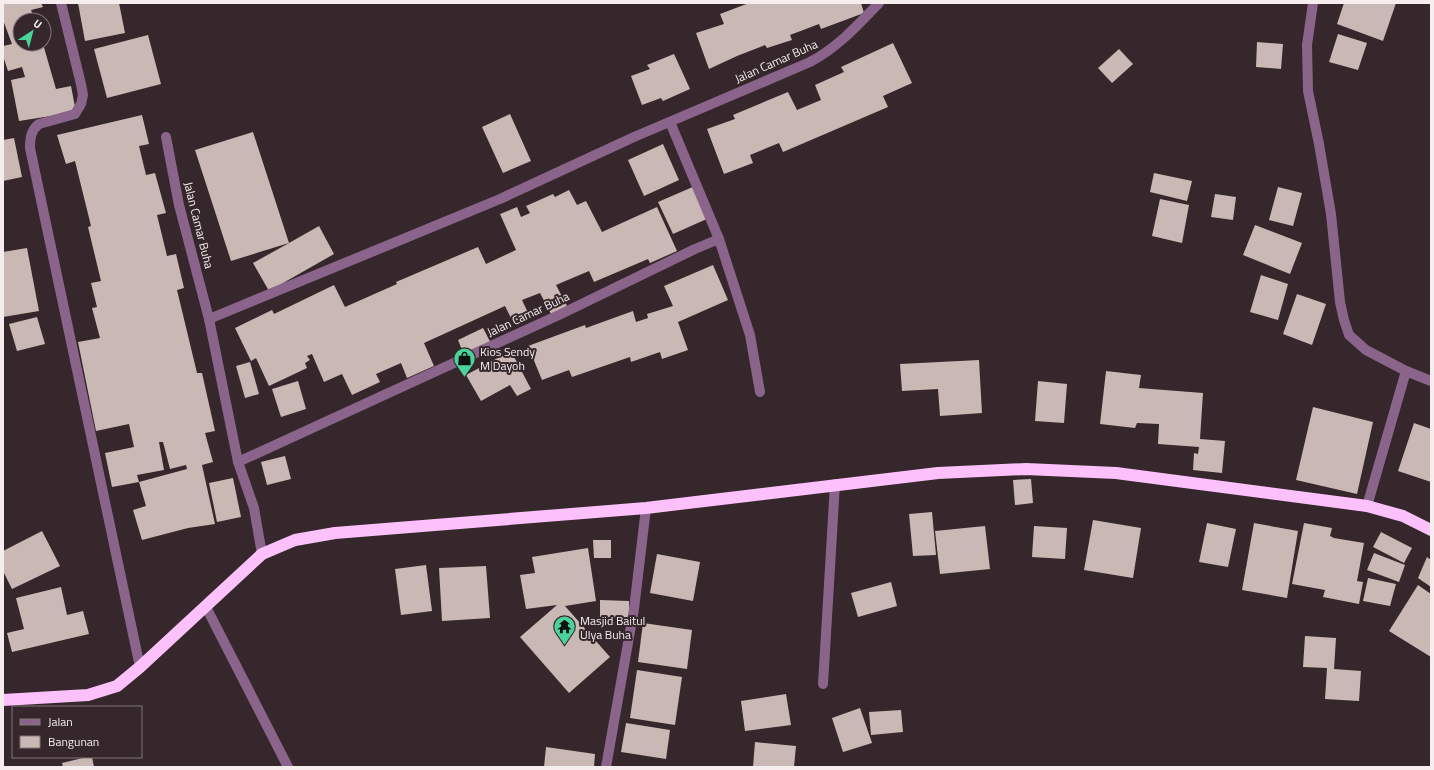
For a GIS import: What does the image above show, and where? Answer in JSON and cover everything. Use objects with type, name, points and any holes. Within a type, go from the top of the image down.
[{"type":"highway","points":[[3,700],[88,695],[117,686],[206,607],[262,554],[295,540],[335,533],[646,508],[835,484],[938,473],[1026,469],[1116,473],[1367,506],[1403,516],[1431,530]]},
{"type":"street","points":[[61,3],[81,84],[82,101],[75,114],[39,124],[34,128],[30,140],[30,148],[140,667]]},
{"type":"street","name":"Jalan Camar Buha","points":[[209,320],[500,199],[634,137],[810,62],[826,54],[879,3]]},
{"type":"street","points":[[1313,3],[1308,45],[1308,91],[1331,214],[1340,302],[1344,320],[1349,335],[1366,350],[1406,371],[1431,381]]},
{"type":"street","points":[[670,122],[719,239],[750,335],[760,392]]},
{"type":"street","name":"Jalan Camar Buha","points":[[166,137],[179,205],[209,320],[238,462],[254,508],[262,554]]},
{"type":"street","name":"Jalan Camar Buha","points":[[238,462],[561,314],[695,249],[719,239]]},
{"type":"street","points":[[1367,506],[1406,371]]},
{"type":"street","points":[[823,684],[835,484]]},
{"type":"street","points":[[606,767],[634,609],[646,508]]},
{"type":"street","points":[[206,607],[288,767]]},
{"type":"building","points":[[3,3],[41,3],[43,7],[31,10],[32,12],[12,12],[12,44],[3,20]]},
{"type":"building","points":[[78,3],[119,3],[125,33],[85,41]]},
{"type":"building","points":[[749,3],[861,3],[864,13],[821,29],[819,24],[790,35],[792,40],[767,48],[765,45],[709,69],[696,33],[724,24],[720,14]]},
{"type":"building","points":[[1344,3],[1396,3],[1383,41],[1337,24]]},
{"type":"building","points":[[1338,34],[1367,43],[1358,70],[1329,62]]},
{"type":"building","points":[[148,35],[161,84],[107,98],[94,49]]},
{"type":"building","points":[[1257,42],[1283,44],[1281,69],[1256,67]]},
{"type":"building","points":[[893,43],[912,83],[883,96],[888,107],[783,152],[779,143],[750,155],[753,163],[724,174],[707,129],[735,119],[733,115],[788,92],[797,110],[821,100],[815,85],[844,72],[841,67]]},
{"type":"building","points":[[12,44],[12,52],[45,52],[56,89],[71,86],[76,112],[19,121],[11,80],[25,77],[22,67],[8,71],[3,56],[3,46]]},
{"type":"building","points":[[1119,49],[1133,64],[1112,83],[1098,68]]},
{"type":"building","points":[[674,54],[690,89],[663,101],[661,98],[642,105],[631,76],[650,69],[647,65]]},
{"type":"building","points":[[510,114],[531,161],[503,173],[482,127]]},
{"type":"building","points":[[142,115],[149,144],[139,146],[146,175],[155,173],[166,213],[157,215],[167,256],[176,254],[184,288],[177,290],[197,373],[202,373],[215,431],[205,433],[213,462],[202,465],[215,524],[188,528],[142,540],[133,510],[146,506],[139,482],[112,487],[105,453],[134,447],[129,424],[96,431],[78,342],[100,338],[92,308],[97,307],[91,283],[101,281],[88,227],[91,226],[75,161],[66,164],[57,135]],"holes":[[[159,442],[163,442],[170,469],[186,465],[187,469],[139,482],[137,475],[164,470]]]},
{"type":"building","points":[[253,132],[289,243],[231,261],[195,150]]},
{"type":"building","points":[[14,138],[22,177],[3,181],[3,140]]},
{"type":"building","points":[[663,144],[679,180],[644,196],[628,160]]},
{"type":"building","points":[[1154,173],[1192,181],[1187,201],[1150,192]]},
{"type":"building","points":[[695,186],[709,218],[673,234],[658,202]]},
{"type":"building","points":[[1278,187],[1302,193],[1293,226],[1269,220]]},
{"type":"building","points":[[569,190],[577,205],[586,201],[602,232],[657,207],[677,251],[650,263],[648,259],[594,282],[589,271],[556,285],[567,306],[551,314],[540,293],[522,300],[529,315],[513,322],[505,306],[424,343],[434,366],[407,378],[401,363],[376,374],[380,382],[352,395],[342,374],[324,382],[312,354],[307,356],[310,360],[305,363],[307,368],[269,386],[256,358],[251,361],[235,328],[272,310],[274,314],[334,285],[345,307],[397,284],[396,282],[478,247],[486,264],[516,250],[500,214],[517,207],[521,217],[530,213],[526,206],[553,194],[555,197]]},
{"type":"building","points":[[1215,194],[1236,197],[1233,220],[1211,217]]},
{"type":"building","points":[[1160,199],[1189,205],[1182,243],[1152,236]]},
{"type":"building","points":[[1255,225],[1302,243],[1290,274],[1243,255]]},
{"type":"building","points":[[319,226],[334,254],[269,291],[253,263]]},
{"type":"building","points":[[27,248],[39,311],[3,317],[3,252]]},
{"type":"building","points":[[713,265],[728,300],[678,322],[688,350],[662,359],[660,352],[631,362],[630,357],[572,377],[569,370],[542,380],[528,346],[585,325],[586,328],[633,311],[636,322],[648,318],[647,314],[673,306],[664,286]]},
{"type":"building","points":[[1261,275],[1288,284],[1278,320],[1250,312]]},
{"type":"building","points":[[1297,294],[1326,304],[1312,345],[1283,334]]},
{"type":"building","points":[[37,317],[45,344],[17,351],[9,324]]},
{"type":"building","points":[[483,328],[491,343],[464,355],[458,340]]},
{"type":"building","points":[[511,351],[531,389],[517,396],[510,385],[481,401],[466,375]]},
{"type":"building","points":[[979,360],[982,413],[940,416],[938,389],[902,391],[900,364]]},
{"type":"building","points":[[250,362],[259,394],[245,398],[236,366]]},
{"type":"building","points":[[1106,371],[1141,375],[1139,388],[1203,393],[1200,439],[1225,441],[1222,473],[1193,470],[1194,453],[1198,454],[1199,447],[1158,444],[1159,424],[1137,423],[1135,428],[1100,424]]},
{"type":"building","points":[[298,381],[306,409],[281,417],[272,389]]},
{"type":"building","points":[[1038,381],[1067,384],[1064,423],[1035,421]]},
{"type":"building","points":[[1313,407],[1373,422],[1357,494],[1296,480]]},
{"type":"building","points":[[1414,423],[1431,429],[1431,482],[1398,471]]},
{"type":"building","points":[[285,456],[291,479],[267,485],[261,462]]},
{"type":"building","points":[[233,478],[241,517],[217,522],[209,483]]},
{"type":"building","points":[[1031,479],[1033,503],[1015,505],[1013,480]]},
{"type":"building","points":[[932,512],[936,555],[913,556],[909,514]]},
{"type":"building","points":[[1093,520],[1141,528],[1133,578],[1084,570]]},
{"type":"building","points":[[1207,523],[1236,529],[1228,567],[1199,562]]},
{"type":"building","points":[[1254,523],[1298,531],[1287,598],[1242,590]]},
{"type":"building","points":[[1304,523],[1332,528],[1330,536],[1334,538],[1364,543],[1357,581],[1363,582],[1359,604],[1323,597],[1325,590],[1292,584]]},
{"type":"building","points":[[985,526],[990,569],[940,574],[935,531]]},
{"type":"building","points":[[1034,526],[1067,528],[1065,559],[1032,557]]},
{"type":"building","points":[[42,531],[60,566],[12,589],[3,571],[3,551]]},
{"type":"building","points":[[1381,532],[1412,548],[1404,563],[1373,547]]},
{"type":"building","points":[[593,540],[611,540],[611,558],[594,558]]},
{"type":"building","points":[[588,548],[596,601],[565,606],[610,657],[569,693],[520,637],[557,605],[526,609],[520,575],[535,573],[532,557]]},
{"type":"building","points":[[1374,553],[1405,565],[1399,582],[1367,570]]},
{"type":"building","points":[[657,554],[700,562],[693,601],[650,593]]},
{"type":"building","points":[[1427,557],[1431,560],[1431,587],[1418,578]]},
{"type":"building","points":[[426,565],[432,611],[401,615],[395,569]]},
{"type":"building","points":[[486,566],[490,618],[442,621],[439,568]]},
{"type":"building","points":[[1368,578],[1396,584],[1390,606],[1363,601]]},
{"type":"building","points":[[891,582],[897,606],[858,617],[851,593]]},
{"type":"building","points":[[1418,585],[1431,594],[1431,657],[1389,631]]},
{"type":"building","points":[[61,587],[67,615],[83,611],[89,634],[12,652],[7,633],[24,629],[16,598]]},
{"type":"building","points":[[600,600],[629,601],[629,618],[600,617]]},
{"type":"building","points":[[643,623],[692,630],[687,669],[638,662]]},
{"type":"building","points":[[1305,636],[1336,638],[1334,669],[1361,671],[1359,701],[1325,699],[1327,668],[1303,667]]},
{"type":"building","points":[[637,670],[682,677],[675,725],[630,718]]},
{"type":"building","points":[[786,694],[791,725],[745,731],[741,701]]},
{"type":"building","points":[[860,708],[872,743],[843,752],[832,718]]},
{"type":"building","points":[[901,710],[903,732],[871,735],[869,712]]},
{"type":"building","points":[[626,723],[670,730],[666,759],[621,752]]},
{"type":"building","points":[[755,742],[796,746],[794,767],[753,767]]},
{"type":"building","points":[[546,747],[595,754],[594,767],[544,767]]},
{"type":"building","points":[[83,758],[92,758],[94,767],[63,767],[62,763]]},
{"type":"place","name":"Kios Sendy M Dayoh","points":[[464,378]]},
{"type":"place","name":"Masjid Baitul Ulya Buha","points":[[565,646]]}]
